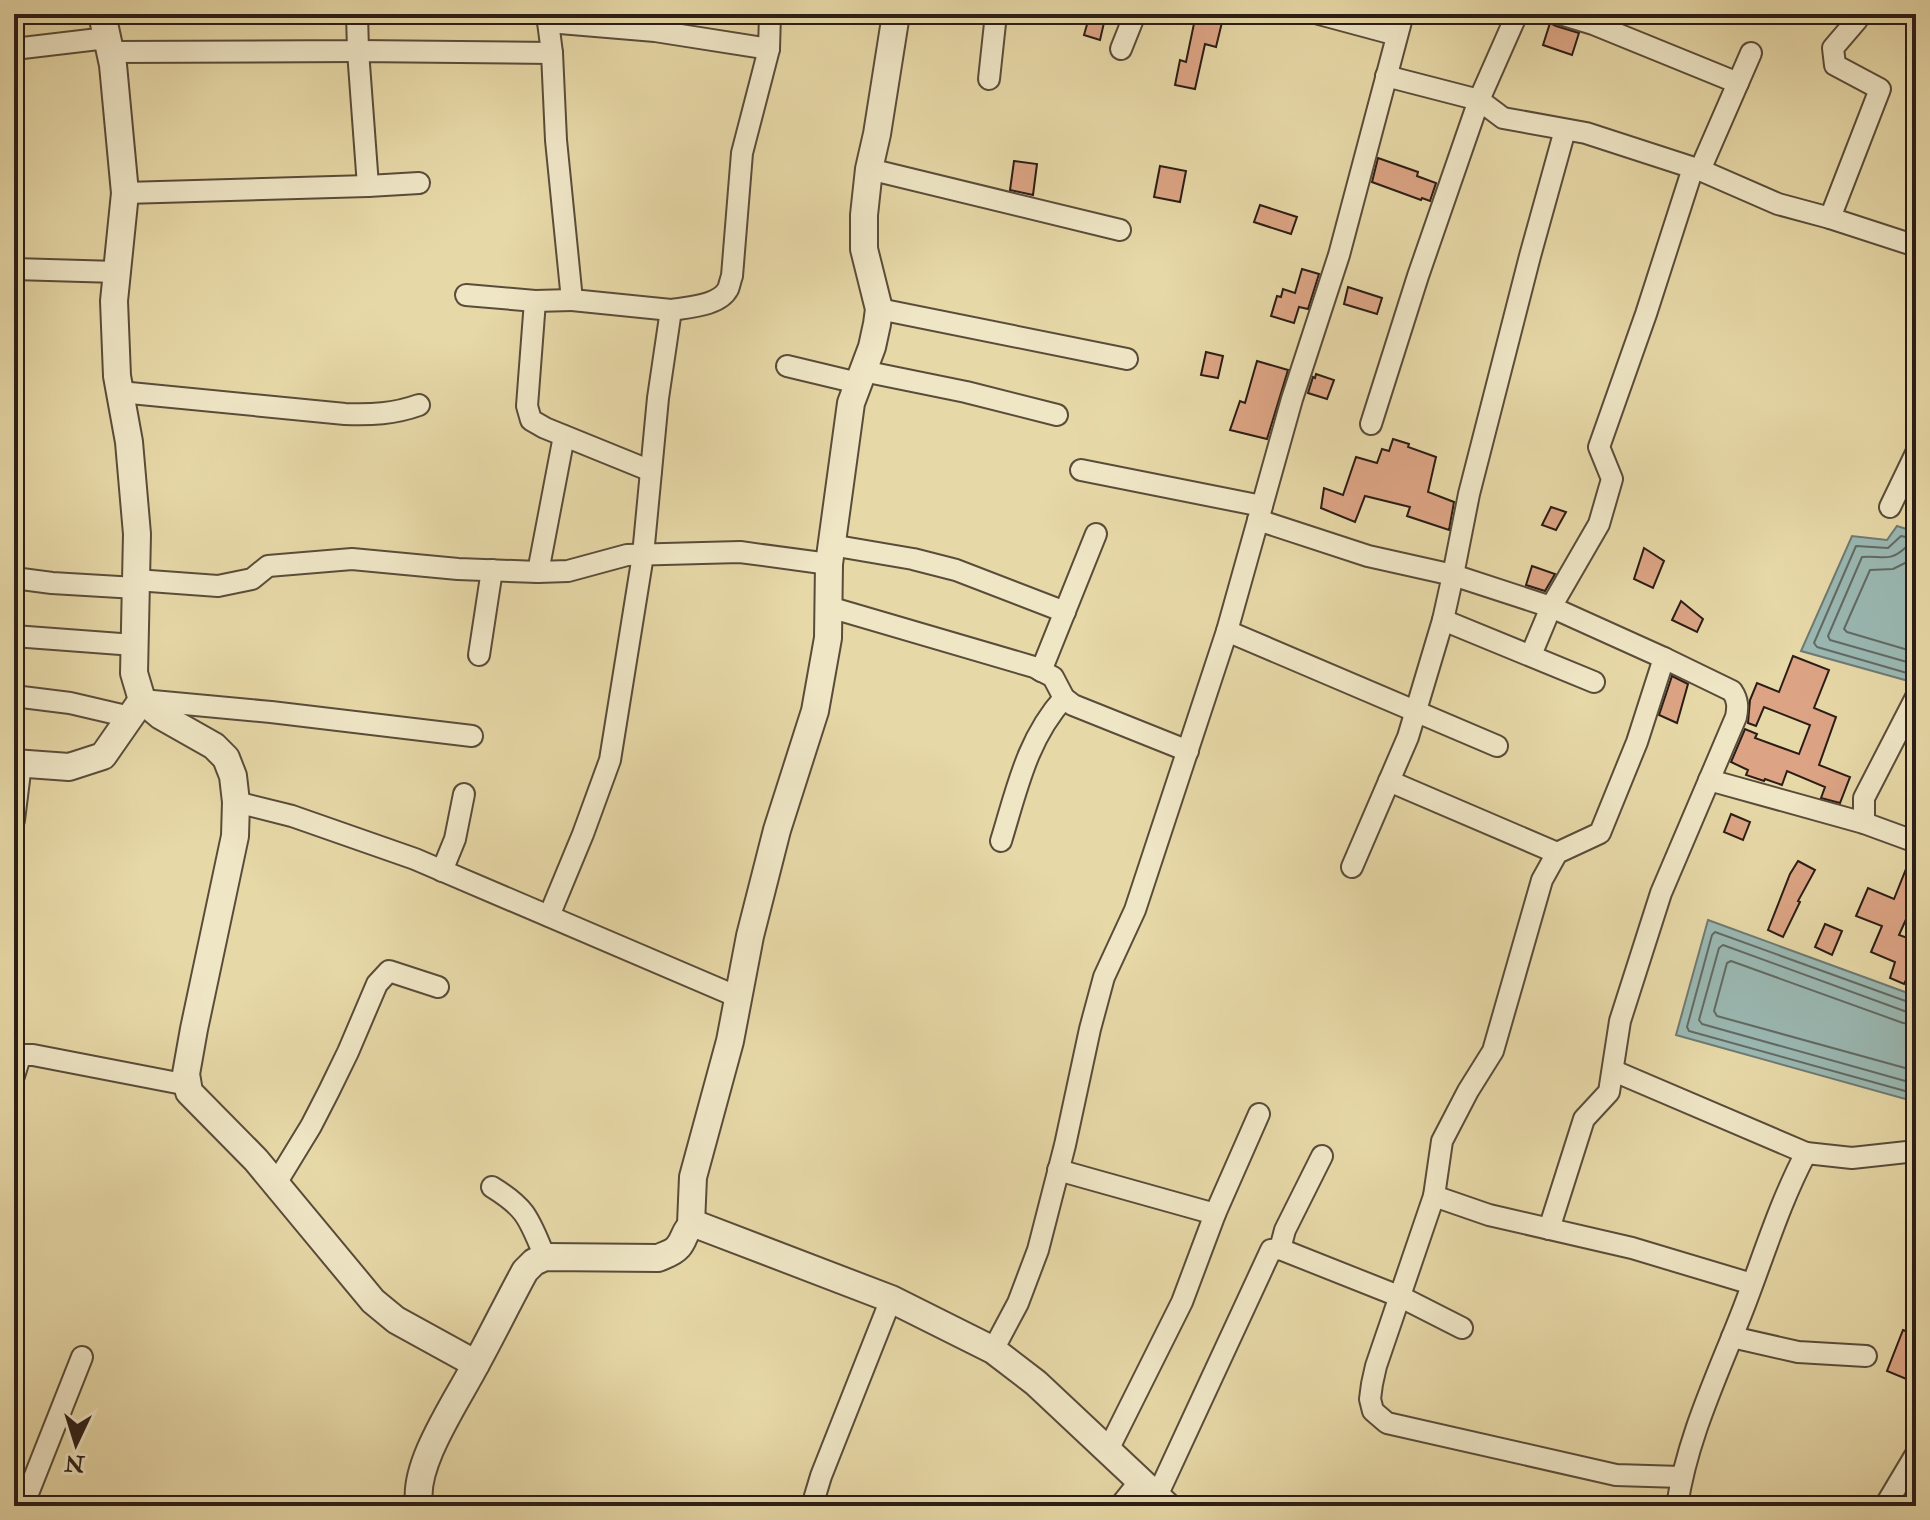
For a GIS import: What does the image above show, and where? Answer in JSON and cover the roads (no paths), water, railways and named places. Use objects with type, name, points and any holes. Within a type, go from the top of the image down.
[{"type":"street","points":[[357,14],[368,186]]},
{"type":"street","points":[[466,295],[535,301],[572,300],[671,310],[710,302],[723,296],[732,276],[742,153],[769,49],[770,14]]},
{"type":"street","points":[[420,1506],[419,1487],[430,1450],[525,1271],[545,1257],[658,1258],[679,1246],[691,1224],[693,1177],[730,1041],[750,936],[777,830],[815,711],[828,638],[830,555],[851,403],[872,347],[879,309],[864,249],[864,215],[896,14]]},
{"type":"street","points":[[989,79],[996,14]]},
{"type":"street","points":[[1121,49],[1135,14]]},
{"type":"street","points":[[1319,14],[1397,35]]},
{"type":"street","points":[[993,1350],[1018,1303],[1038,1250],[1104,977],[1135,910],[1227,631],[1292,399],[1339,255],[1403,14]]},
{"type":"street","points":[[1371,424],[1479,100],[1517,14]]},
{"type":"street","points":[[1560,14],[1593,24],[1738,83]]},
{"type":"street","points":[[1830,218],[1880,89],[1835,65],[1833,48],[1860,14]]},
{"type":"street","points":[[572,300],[548,18],[656,22],[769,49]]},
{"type":"street","points":[[14,820],[18,763],[69,767],[103,756],[136,708],[137,534],[131,458],[117,376],[114,301],[125,193],[113,65],[107,35]]},
{"type":"street","points":[[14,49],[107,35],[248,50],[552,53]]},
{"type":"street","points":[[1531,655],[1551,607],[1599,524],[1612,479],[1599,447],[1696,169],[1751,53]]},
{"type":"street","points":[[1386,76],[1479,100],[1503,118],[1586,133],[1696,169],[1778,204],[1916,246]]},
{"type":"street","points":[[1352,867],[1408,737],[1443,620],[1469,494],[1565,130]]},
{"type":"street","points":[[869,169],[1120,230]]},
{"type":"street","points":[[125,193],[419,183]]},
{"type":"street","points":[[14,269],[117,272]]},
{"type":"street","points":[[535,301],[527,406],[531,420],[651,471]]},
{"type":"street","points":[[879,309],[1127,359]]},
{"type":"street","points":[[549,916],[610,760],[643,555],[658,398],[671,310]]},
{"type":"street","points":[[787,366],[966,392],[1057,415]]},
{"type":"street","points":[[120,392],[345,414],[378,415],[419,405]]},
{"type":"street","points":[[538,572],[564,436]]},
{"type":"street","points":[[1890,507],[1916,453]]},
{"type":"street","points":[[1081,470],[1260,513],[1368,556],[1453,575],[1551,607],[1732,691],[1737,698],[1736,717],[1661,893],[1620,1021],[1609,1092],[1584,1119],[1549,1229]]},
{"type":"street","points":[[1041,671],[1096,534]]},
{"type":"street","points":[[14,578],[52,583],[218,586],[252,579],[268,566],[352,559],[538,572],[568,571],[627,555],[740,552],[913,559],[956,570],[1065,612]]},
{"type":"street","points":[[479,655],[492,570]]},
{"type":"street","points":[[829,607],[1041,671],[1053,677],[1064,698],[1073,705],[1188,751]]},
{"type":"street","points":[[1443,620],[1594,682]]},
{"type":"street","points":[[1227,631],[1497,746]]},
{"type":"street","points":[[14,636],[134,645]]},
{"type":"street","points":[[1664,658],[1637,742],[1600,833],[1557,853],[1542,880],[1493,1051],[1442,1141],[1434,1196],[1376,1366],[1370,1399],[1373,1411],[1387,1423],[1616,1475],[1681,1477]]},
{"type":"street","points":[[14,696],[136,708],[271,712],[472,736]]},
{"type":"street","points":[[1864,823],[1864,798],[1916,697]]},
{"type":"street","points":[[1001,841],[1033,742],[1049,714],[1064,698]]},
{"type":"street","points":[[136,708],[161,716],[214,746],[226,758],[233,776],[235,836],[194,1029],[186,1074],[189,1092],[256,1160],[373,1301],[396,1320],[476,1364]]},
{"type":"street","points":[[1709,780],[1864,823],[1916,842]]},
{"type":"street","points":[[1389,781],[1557,853]]},
{"type":"street","points":[[442,871],[455,839],[464,794]]},
{"type":"street","points":[[236,802],[292,816],[415,859],[738,997]]},
{"type":"street","points":[[275,1185],[329,1091],[377,984],[389,971],[438,987]]},
{"type":"street","points":[[14,1076],[20,1057],[33,1055],[188,1085]]},
{"type":"street","points":[[1614,1071],[1806,1153],[1852,1158],[1916,1151]]},
{"type":"street","points":[[1108,1450],[1182,1302],[1215,1214],[1259,1114]]},
{"type":"street","points":[[1677,1506],[1681,1477],[1705,1404],[1790,1183],[1806,1153]]},
{"type":"street","points":[[1280,1249],[1285,1230],[1322,1156]]},
{"type":"street","points":[[1058,1170],[1215,1214]]},
{"type":"street","points":[[492,1187],[521,1208],[545,1257]]},
{"type":"street","points":[[1434,1196],[1489,1215],[1632,1248],[1752,1284]]},
{"type":"street","points":[[691,1224],[891,1299],[993,1350],[1036,1383],[1155,1495]]},
{"type":"street","points":[[1120,1506],[1155,1495],[1271,1250],[1280,1249],[1401,1297],[1462,1328]]},
{"type":"street","points":[[812,1506],[891,1299]]},
{"type":"street","points":[[1732,1337],[1798,1352],[1866,1356]]},
{"type":"street","points":[[23,1506],[82,1357]]},
{"type":"street","points":[[1885,1506],[1913,1468]]},
{"type":"water","points":[[1897,526],[1916,532],[1916,672],[1912,682],[1801,651],[1852,536],[1887,540]]},
{"type":"water","points":[[1708,920],[1916,996],[1916,1102],[1676,1035]]}]
